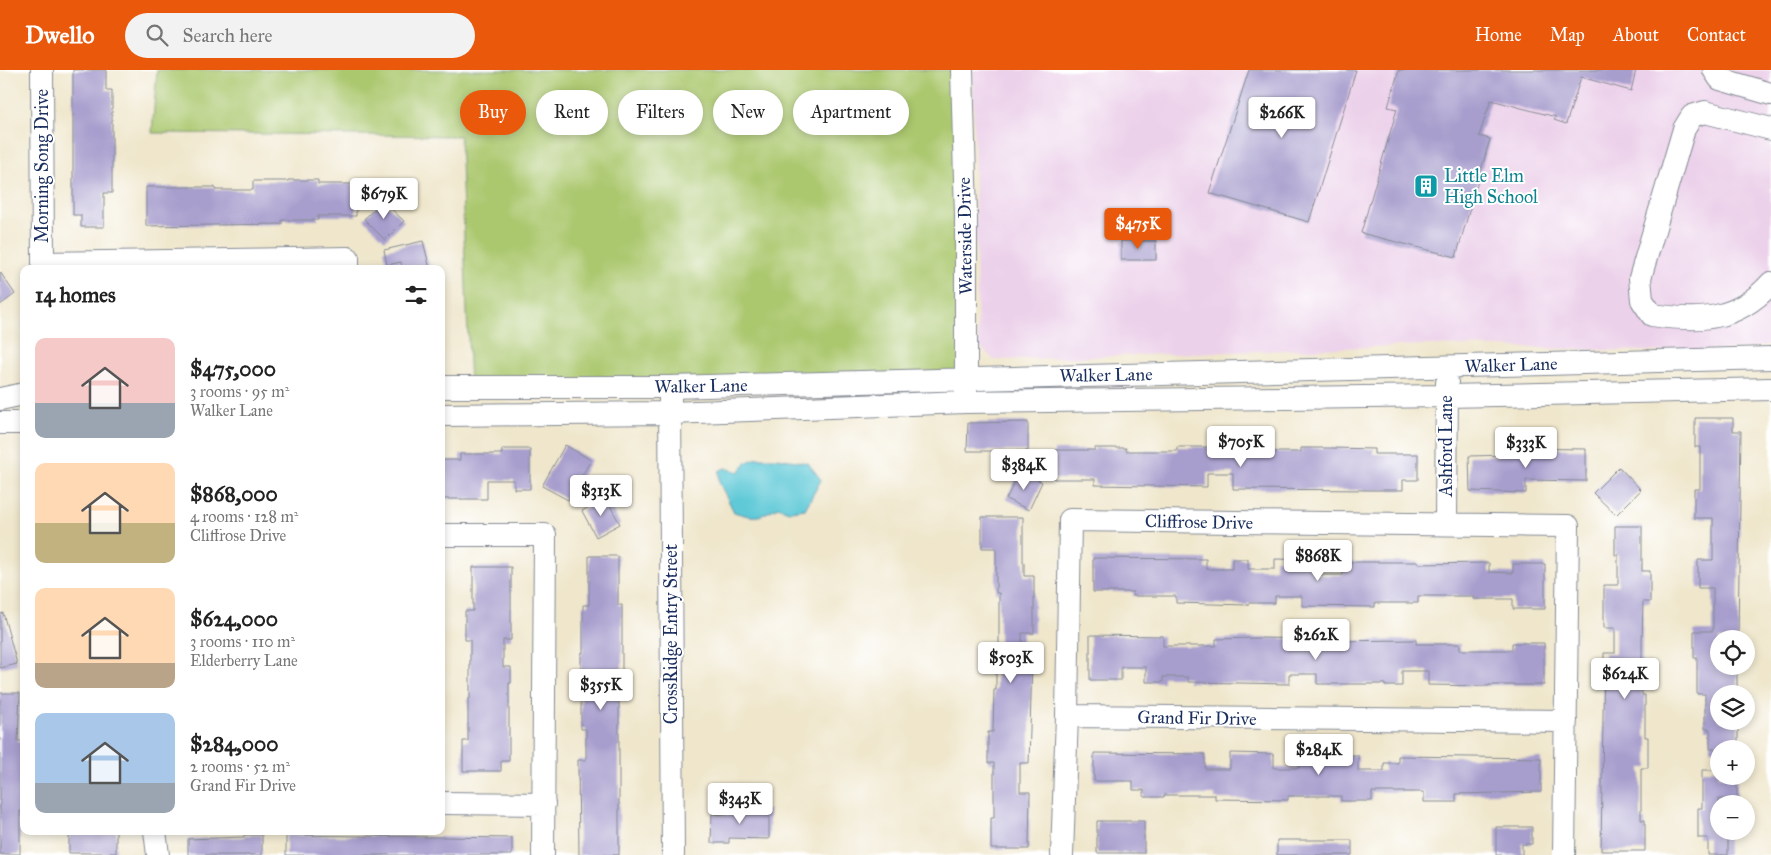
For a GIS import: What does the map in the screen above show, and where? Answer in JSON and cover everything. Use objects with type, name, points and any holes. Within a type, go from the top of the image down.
[{"type":"street","name":"Morning Song Drive","points":[[42,70],[43,263],[348,263]]},
{"type":"street","name":"Waterside Drive","points":[[962,70],[966,216],[966,402]]},
{"type":"street","points":[[1714,70],[1720,79],[1771,94]]},
{"type":"street","points":[[1771,129],[1705,112],[1692,116],[1684,129],[1640,278],[1642,300],[1652,315],[1675,319],[1702,319],[1731,312],[1744,307],[1771,283]]},
{"type":"street","name":"Walker Lane","points":[[445,387],[670,387],[1771,358]]},
{"type":"street","name":"Ashford Lane","points":[[1446,524],[1447,367]]},
{"type":"street","points":[[445,392],[470,387]]},
{"type":"street","name":"CrossRidge Entry Street","points":[[670,387],[673,855]]},
{"type":"street","name":"Walker Lane","points":[[445,415],[670,413],[966,402],[1447,396],[1771,388]]},
{"type":"street","points":[[0,391],[20,392]]},
{"type":"street","points":[[0,399],[20,393]]},
{"type":"street","points":[[0,423],[20,423]]},
{"type":"street","name":"Cliffrose Drive","points":[[1068,716],[1070,520],[1568,526],[1566,721]]},
{"type":"street","points":[[445,536],[546,535],[543,855]]},
{"type":"street","points":[[1062,855],[1068,716]]},
{"type":"street","name":"Grand Fir Drive","points":[[1068,716],[1566,721]]},
{"type":"street","points":[[1564,855],[1566,721]]},
{"type":"street","points":[[445,803],[544,804]]},
{"type":"street","points":[[156,835],[158,855]]},
{"type":"shaded area","points":[[973,70],[1771,70],[1771,344],[1751,348],[1677,352],[1429,345],[994,360],[978,345]]},
{"type":"green space","points":[[157,70],[960,70],[966,378],[470,387],[460,136],[152,133]]},
{"type":"water","points":[[758,458],[777,458],[808,463],[821,480],[805,509],[789,511],[778,507],[757,516],[748,516],[734,512],[719,482],[719,471],[725,468],[739,472],[747,462]]},
{"type":"building","points":[[73,70],[106,70],[106,90],[112,90],[112,193],[104,193],[104,227],[81,227],[81,215],[73,215]]},
{"type":"building","points":[[1249,70],[1356,70],[1309,222],[1209,193]]},
{"type":"building","name":"Little Elm High School","points":[[1399,70],[1636,70],[1631,91],[1581,77],[1566,124],[1554,120],[1556,117],[1491,100],[1479,136],[1490,139],[1456,257],[1361,233],[1397,109],[1388,107]]},
{"type":"building","points":[[318,180],[318,184],[356,184],[356,216],[318,216],[318,220],[282,220],[282,224],[146,226],[146,187],[215,187],[215,190],[253,190],[253,181]]},
{"type":"building","points":[[383,201],[404,221],[385,240],[364,219]]},
{"type":"building","points":[[423,241],[429,265],[401,265],[401,262],[387,265],[384,250]]},
{"type":"building","points":[[1121,241],[1156,241],[1156,260],[1121,260]]},
{"type":"building","points":[[0,272],[15,294],[0,305]]},
{"type":"building","points":[[1695,418],[1733,418],[1733,431],[1741,431],[1738,630],[1713,630],[1713,588],[1698,588],[1698,560],[1713,560],[1713,518],[1694,518],[1694,489],[1700,489],[1700,447],[1695,447]]},
{"type":"building","points":[[1028,422],[1028,451],[967,451],[968,423]]},
{"type":"building","points":[[1219,443],[1250,443],[1250,452],[1301,452],[1301,448],[1332,448],[1374,449],[1374,454],[1418,454],[1418,480],[1403,480],[1403,490],[1374,490],[1233,489],[1233,473],[1207,473],[1207,487],[1095,485],[1095,479],[1054,479],[1054,450],[1126,448],[1126,451],[1177,451],[1177,447],[1219,447]]},
{"type":"building","points":[[565,445],[591,460],[568,500],[542,486]]},
{"type":"building","points":[[1509,448],[1586,449],[1586,481],[1526,480],[1526,493],[1470,491],[1469,456],[1509,455]]},
{"type":"building","points":[[502,449],[530,449],[530,489],[514,489],[514,480],[487,480],[487,499],[445,499],[445,460],[460,460],[460,454],[502,454]]},
{"type":"building","points":[[1619,467],[1641,490],[1616,515],[1593,493]]},
{"type":"building","points":[[1020,471],[1042,482],[1029,510],[1006,499]]},
{"type":"building","points":[[606,498],[620,524],[596,537],[582,511]]},
{"type":"building","points":[[982,517],[1023,517],[1024,576],[1034,576],[1034,633],[1022,633],[1022,661],[1032,661],[1029,763],[1020,763],[1020,792],[1030,792],[1029,849],[991,849],[991,818],[994,818],[994,763],[988,763],[988,732],[993,732],[994,690],[996,690],[996,646],[999,646],[999,593],[996,593],[996,548],[982,548]]},
{"type":"building","points":[[1615,526],[1642,526],[1642,571],[1650,571],[1650,602],[1643,602],[1642,642],[1642,695],[1645,695],[1645,737],[1648,737],[1648,768],[1641,768],[1641,820],[1645,820],[1645,851],[1601,851],[1604,653],[1615,653],[1615,628],[1604,628],[1604,585],[1618,585],[1618,555],[1615,555]]},
{"type":"building","points":[[589,556],[618,556],[618,605],[622,605],[622,682],[619,682],[619,855],[579,855],[578,760],[586,760],[586,729],[581,729],[581,653],[583,653],[583,605],[589,605]]},
{"type":"building","points":[[1093,558],[1206,559],[1206,569],[1232,569],[1232,559],[1248,559],[1248,569],[1275,569],[1275,559],[1318,560],[1318,575],[1343,575],[1343,562],[1489,563],[1489,572],[1513,573],[1513,564],[1545,564],[1545,609],[1513,609],[1513,599],[1473,599],[1473,596],[1418,596],[1418,603],[1375,603],[1375,607],[1302,606],[1302,596],[1275,596],[1275,603],[1248,603],[1248,605],[1176,603],[1176,596],[1133,596],[1133,592],[1093,592]]},
{"type":"building","points":[[473,567],[511,567],[511,640],[503,640],[503,667],[511,667],[511,683],[509,683],[509,761],[501,761],[501,771],[463,771],[463,741],[468,741],[468,699],[470,699],[470,640],[465,640],[465,611],[473,611]]},
{"type":"building","points":[[3,613],[17,664],[0,668],[0,614]]},
{"type":"building","points":[[1694,631],[1710,631],[1710,675],[1737,675],[1737,685],[1710,685],[1710,729],[1705,729],[1705,694],[1697,694],[1697,658],[1694,658]]},
{"type":"building","points":[[1090,635],[1163,636],[1163,646],[1216,646],[1216,639],[1258,638],[1322,639],[1322,641],[1416,640],[1416,644],[1460,644],[1460,650],[1512,650],[1512,643],[1544,643],[1544,685],[1428,685],[1428,671],[1402,671],[1402,686],[1385,686],[1385,684],[1317,684],[1317,674],[1289,674],[1289,684],[1188,682],[1188,677],[1163,677],[1163,682],[1146,682],[1146,667],[1121,667],[1121,680],[1090,680]]},
{"type":"building","points":[[0,693],[20,693],[18,741],[20,741],[20,854],[0,854]]},
{"type":"building","points":[[1710,730],[1738,730],[1738,740],[1710,740]]},
{"type":"building","points":[[1094,753],[1205,754],[1205,769],[1230,769],[1230,753],[1274,754],[1274,768],[1299,768],[1299,755],[1358,755],[1358,771],[1384,771],[1384,763],[1398,763],[1398,756],[1541,758],[1541,792],[1456,794],[1456,802],[1424,802],[1424,792],[1372,792],[1372,801],[1341,801],[1341,796],[1288,796],[1288,800],[1215,799],[1215,795],[1144,797],[1144,790],[1133,790],[1133,781],[1094,781]]},
{"type":"building","points":[[1702,770],[1710,770],[1710,785],[1737,785],[1737,795],[1710,795],[1710,840],[1728,840],[1728,855],[1708,855],[1708,838],[1698,838],[1698,808],[1702,808]]},
{"type":"building","points":[[727,809],[769,810],[769,839],[729,838],[729,843],[711,843],[712,814],[727,815]]},
{"type":"building","points":[[1097,821],[1144,821],[1144,853],[1097,853]]},
{"type":"building","points":[[1496,827],[1532,827],[1532,844],[1522,844],[1522,855],[1496,855]]},
{"type":"building","points":[[69,835],[116,835],[116,853],[69,853]]},
{"type":"building","points":[[244,835],[262,835],[262,855],[188,855],[188,839],[244,837]]},
{"type":"building","points":[[286,835],[512,838],[512,855],[286,855]]},
{"type":"building","points":[[1277,840],[1352,840],[1352,855],[1277,855]]},
{"type":"place","name":"Little Elm High School","points":[[1426,186]]}]
